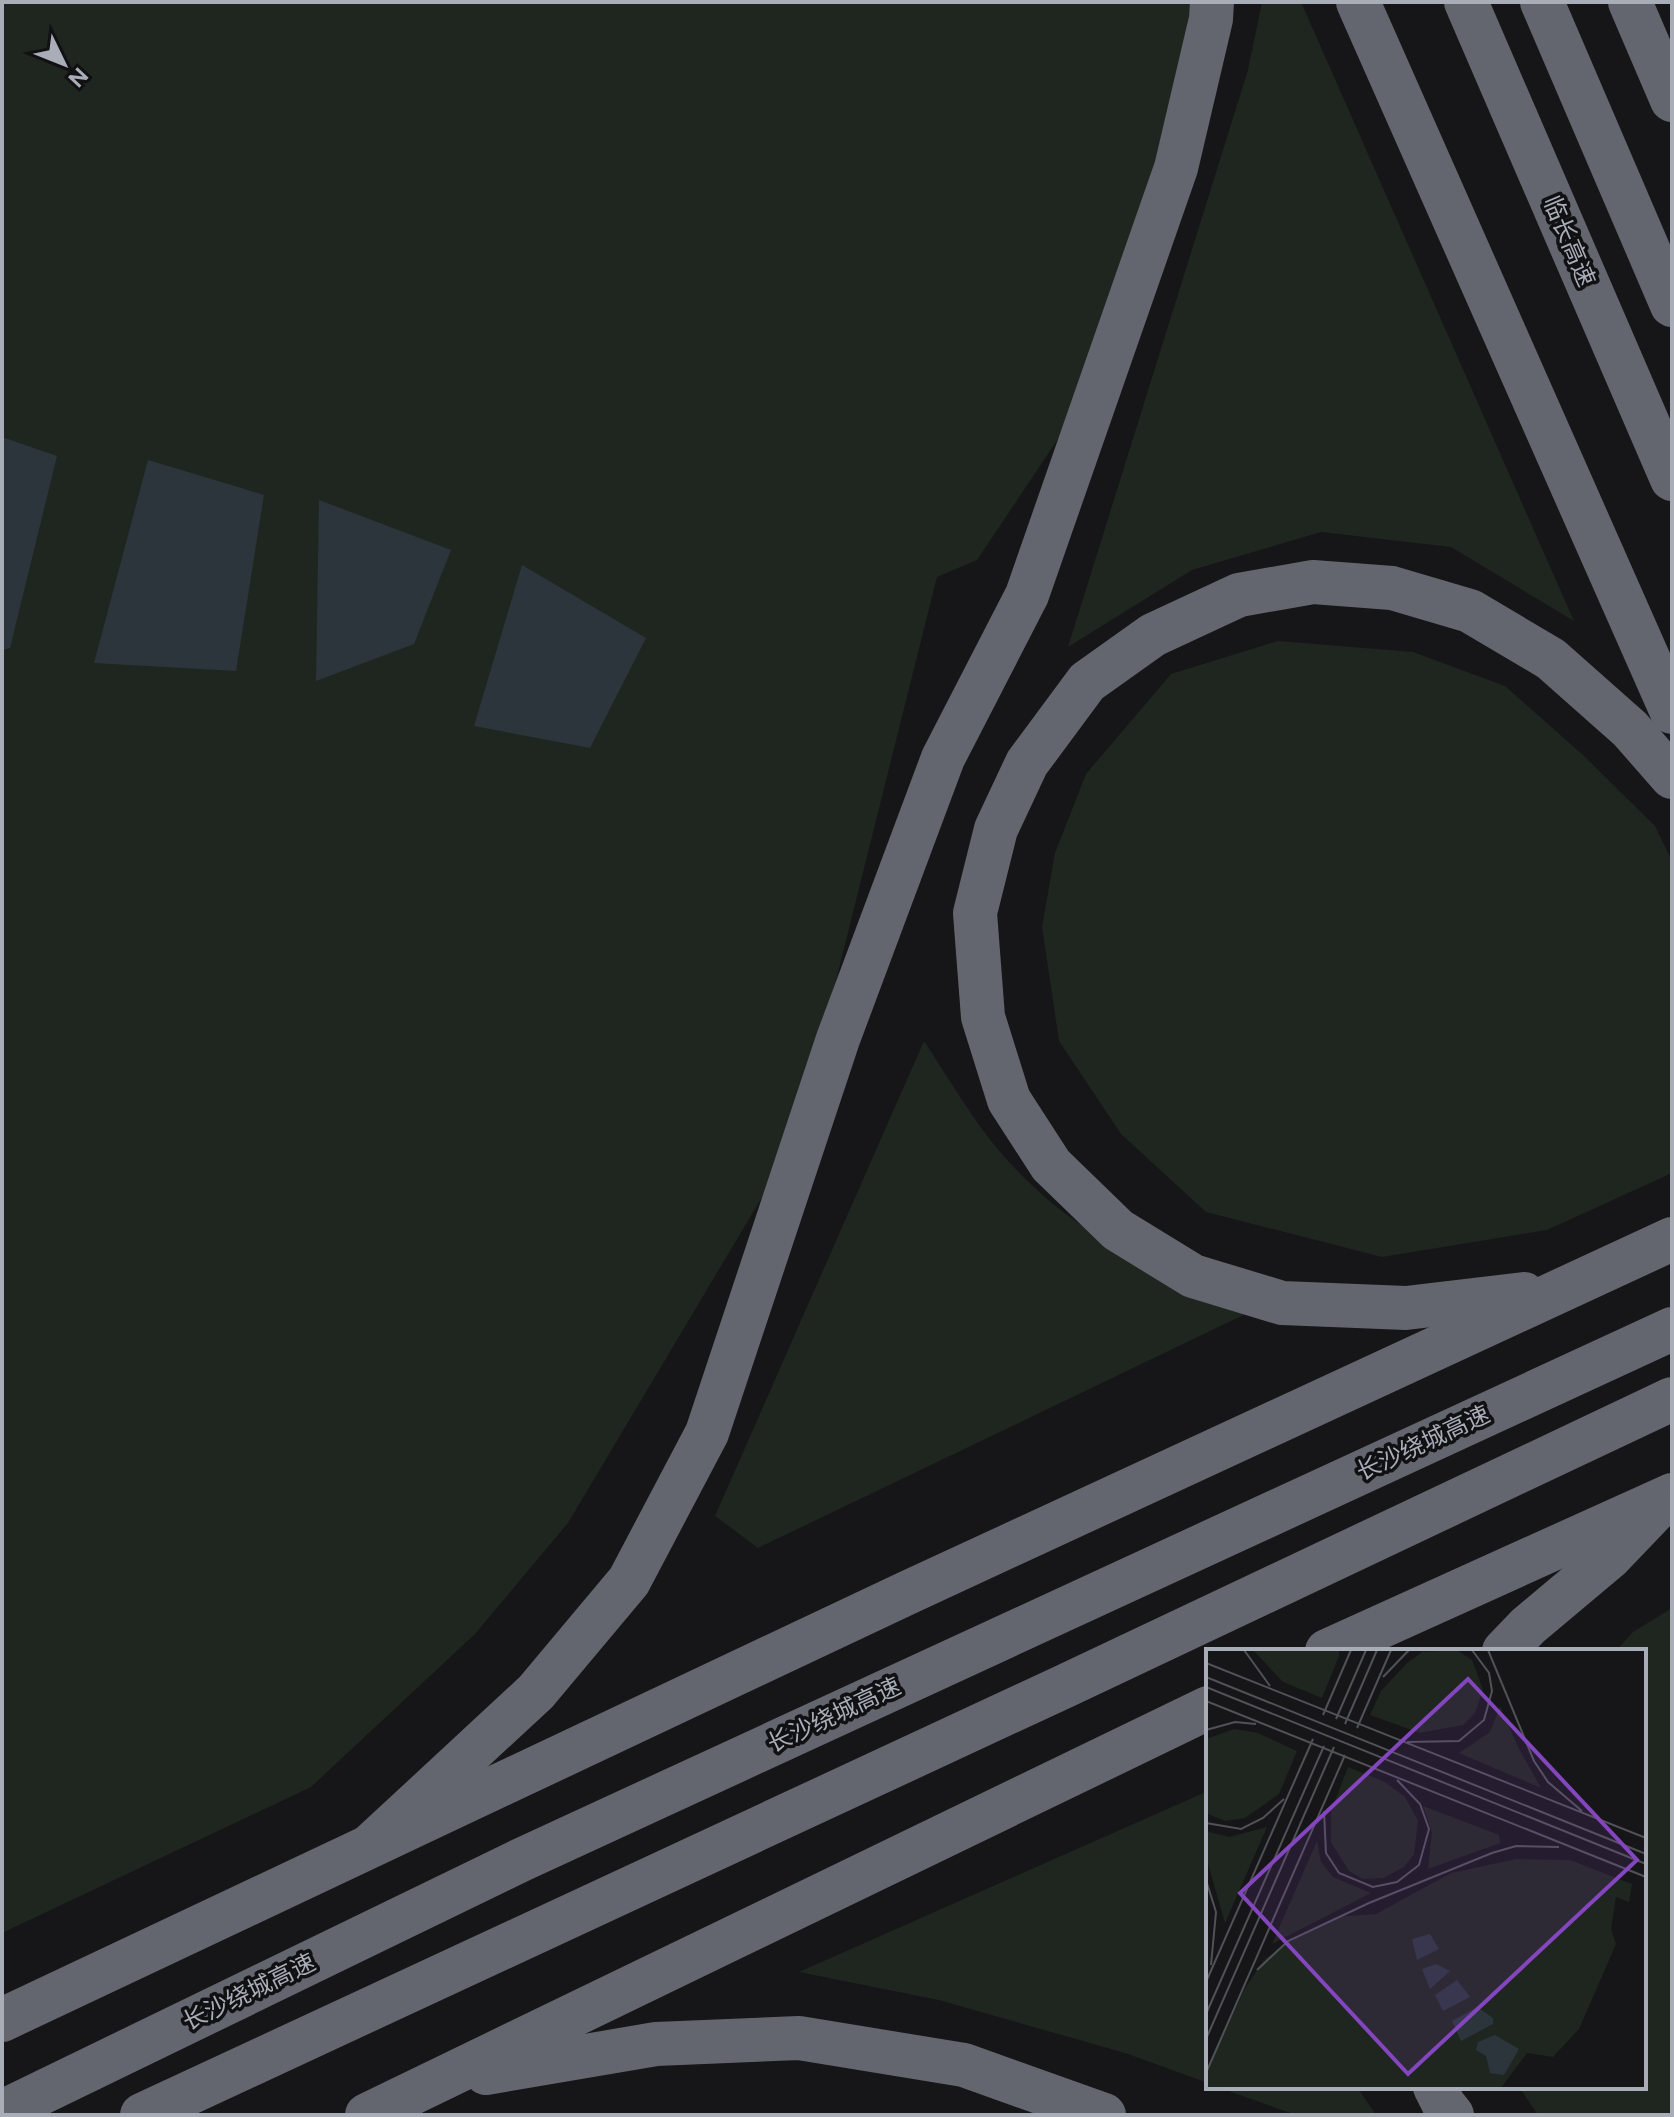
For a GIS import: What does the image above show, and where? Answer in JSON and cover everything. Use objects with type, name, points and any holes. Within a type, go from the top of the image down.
[{"type":"highway","points":[[371,1845],[536,1692],[629,1581],[707,1433],[838,1039],[943,758],[1027,595],[1176,168],[1211,19],[1212,2]]},
{"type":"highway","points":[[1358,2],[1672,712]]},
{"type":"highway","name":"临长高速","points":[[1466,2],[1672,479]]},
{"type":"highway","points":[[1542,2],[1672,305]]},
{"type":"highway","points":[[1630,2],[1672,100]]},
{"type":"highway","points":[[1562,1290],[1406,1308],[1282,1303],[1193,1276],[1118,1230],[1051,1165],[1009,1100],[983,1017],[975,913],[996,829],[1027,763],[1087,682],[1153,635],[1239,595],[1313,582],[1392,588],[1470,611],[1551,659],[1630,729],[1672,777]]},
{"type":"highway","points":[[2,2020],[895,1598],[1662,1244]]},
{"type":"highway","name":"长沙绕城高速","points":[[2,2112],[521,1860],[1672,1329]]},
{"type":"highway","points":[[142,2115],[1672,1399]]},
{"type":"highway","points":[[1331,1649],[1671,1495]]},
{"type":"highway","points":[[1506,1649],[1528,1626],[1609,1558],[1671,1495]]},
{"type":"highway","points":[[367,2115],[1206,1709]]},
{"type":"highway","points":[[436,2081],[656,2044],[799,2038],[964,2065],[1104,2115]]},
{"type":"highway","points":[[1436,2089],[1452,2115]]},
{"type":"shaded area","points":[[2,2],[1212,2],[1106,367],[977,560],[937,577],[796,1140],[568,1523],[475,1634],[311,1787],[2,1933]]},
{"type":"shaded area","points":[[1262,2],[1301,2],[1574,621],[1451,547],[1321,532],[1192,570],[1068,647],[1248,70]]},
{"type":"shaded area","points":[[2,437],[57,456],[10,648],[2,650]]},
{"type":"shaded area","points":[[148,460],[264,495],[236,671],[94,663]]},
{"type":"shaded area","points":[[319,500],[451,550],[414,644],[316,681]]},
{"type":"shaded area","points":[[522,565],[646,638],[590,748],[474,726]]},
{"type":"shaded area","points":[[1278,641],[1413,652],[1505,686],[1584,756],[1655,826],[1672,861],[1672,1173],[1547,1230],[1382,1257],[1206,1212],[1121,1134],[1059,1041],[1042,927],[1055,853],[1086,774],[1171,674]]},
{"type":"shaded area","points":[[924,1041],[1000,1152],[1068,1215],[1127,1252],[1260,1307],[758,1548],[715,1516]]},
{"type":"shaded area","points":[[1672,1608],[1672,2115],[1538,2115],[1520,2089],[1646,2089],[1646,1649],[1618,1649],[1633,1632]]},
{"type":"shaded area","points":[[1206,1792],[1206,2082],[1125,2053],[939,2000],[799,1972]]},
{"type":"shaded area","points":[[1224,2089],[1358,2089],[1376,2115],[1296,2115]]}]
